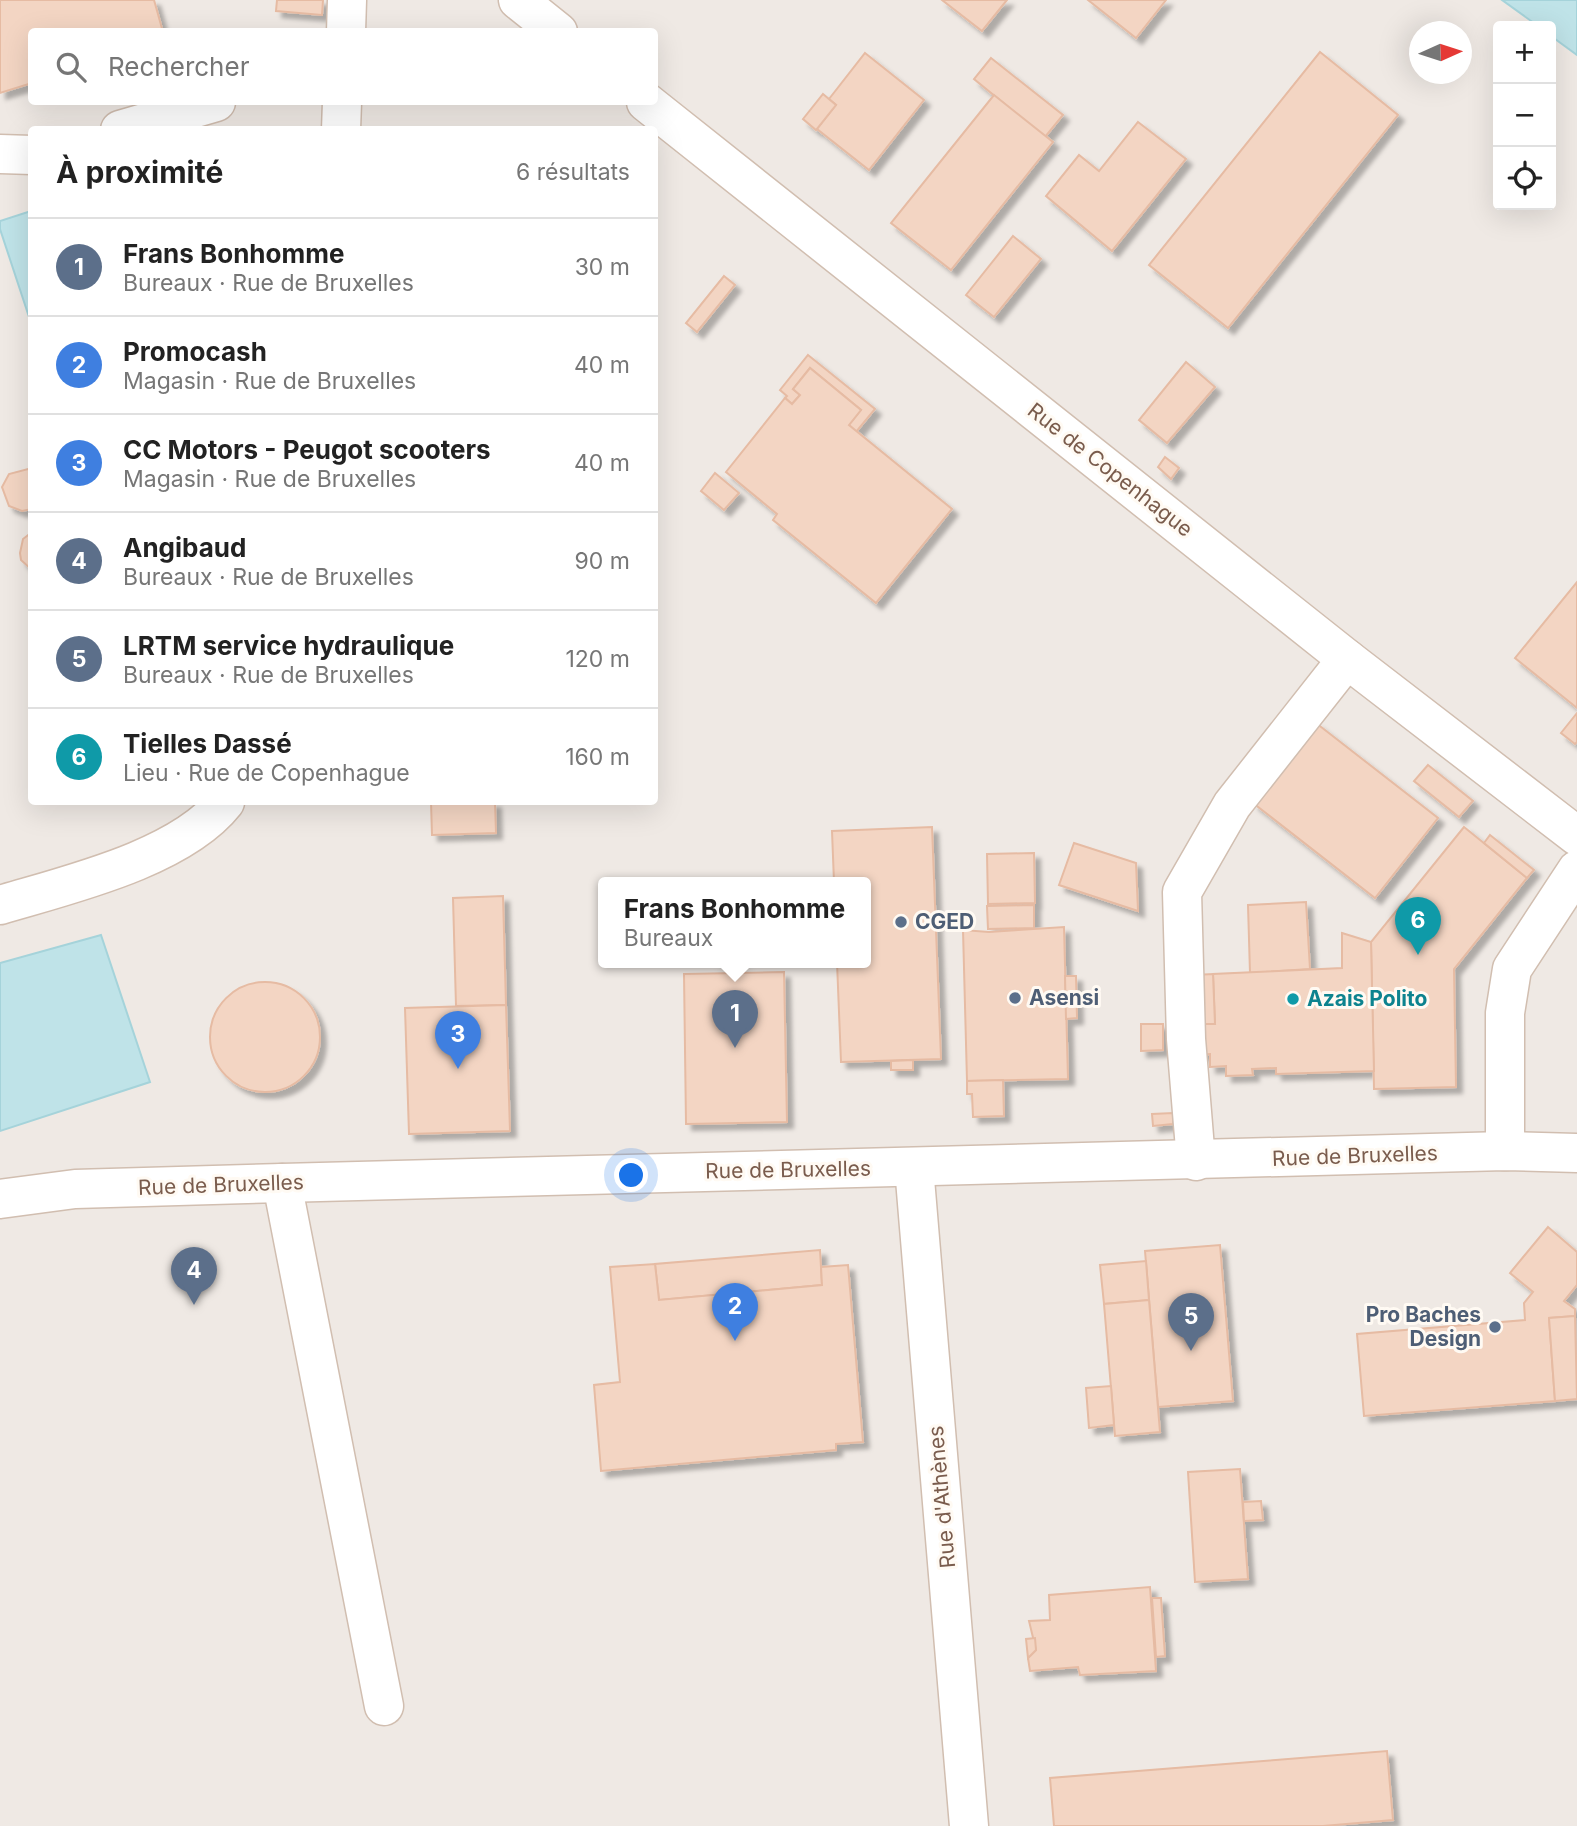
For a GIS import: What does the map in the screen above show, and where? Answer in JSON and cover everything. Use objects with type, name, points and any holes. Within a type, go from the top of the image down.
[{"type":"street","points":[[345,28],[347,0]]},
{"type":"street","points":[[518,0],[553,28]]},
{"type":"street","points":[[134,126],[206,105]]},
{"type":"street","points":[[341,126],[342,105]]},
{"type":"street","name":"Rue de Copenhague","points":[[650,105],[1347,659],[1577,836]]},
{"type":"street","points":[[0,154],[28,155]]},
{"type":"street","points":[[1196,1161],[1186,1039],[1182,892],[1232,805],[1347,659]]},
{"type":"street","points":[[0,905],[121,870],[188,832],[221,805]]},
{"type":"street","points":[[1505,1151],[1505,1013],[1512,969],[1577,870]]},
{"type":"street","name":"Rue de Bruxelles","points":[[0,1199],[75,1189],[1505,1151],[1577,1153]]},
{"type":"street","name":"Rue d'Athènes","points":[[914,1167],[969,1826]]},
{"type":"street","points":[[282,1183],[384,1706]]},
{"type":"shaded area","points":[[0,0],[1502,0],[1531,21],[1493,21],[1493,210],[1556,210],[1556,40],[1577,55],[1577,1826],[0,1826]]},
{"type":"water","points":[[1502,0],[1577,0],[1577,55],[1556,40],[1556,21],[1531,21]]},
{"type":"water","points":[[28,212],[28,314],[0,229],[0,221]]},
{"type":"water","points":[[101,935],[150,1082],[0,1131],[0,963]]},
{"type":"building","points":[[0,0],[154,0],[162,28],[28,28],[28,84],[0,93]]},
{"type":"building","points":[[277,0],[323,0],[322,15],[276,11]]},
{"type":"building","points":[[942,0],[1007,0],[982,31]]},
{"type":"building","points":[[1088,0],[1166,0],[1136,38]]},
{"type":"building","points":[[1320,52],[1398,115],[1228,328],[1149,265]]},
{"type":"building","points":[[865,53],[924,100],[869,170],[817,129],[836,105],[829,99]]},
{"type":"building","points":[[991,58],[1063,115],[1045,137],[974,79]]},
{"type":"building","points":[[823,94],[836,105],[816,130],[803,119]]},
{"type":"building","points":[[994,95],[1053,142],[951,270],[891,223]]},
{"type":"building","points":[[1138,122],[1186,159],[1112,251],[1046,196],[1079,155],[1099,171]]},
{"type":"building","points":[[1013,236],[1041,259],[994,317],[966,295]]},
{"type":"building","points":[[724,276],[735,285],[697,332],[686,323]]},
{"type":"building","points":[[808,355],[875,409],[856,432],[849,425],[861,410],[810,368],[793,389],[800,395],[792,404],[780,390]]},
{"type":"building","points":[[1186,362],[1215,387],[1167,443],[1139,420]]},
{"type":"building","points":[[810,368],[861,410],[849,425],[952,509],[876,603],[773,520],[777,514],[726,472],[785,398],[792,404],[800,395],[793,389]]},
{"type":"building","points":[[1165,457],[1179,468],[1171,479],[1158,467]]},
{"type":"building","points":[[28,469],[28,510],[22,511],[9,506],[2,487],[9,474]]},
{"type":"building","points":[[715,473],[739,493],[724,510],[701,491]]},
{"type":"building","points":[[28,535],[28,566],[21,560],[23,539]]},
{"type":"building","points":[[1577,582],[1577,708],[1515,658]]},
{"type":"building","points":[[1577,713],[1577,742],[1575,744],[1561,733]]},
{"type":"building","points":[[1316,723],[1438,818],[1375,898],[1253,803]]},
{"type":"building","points":[[1428,765],[1473,801],[1459,817],[1414,781]]},
{"type":"building","points":[[431,805],[495,805],[496,833],[432,835]]},
{"type":"building","name":"CGED","points":[[932,827],[941,1059],[841,1062],[837,968],[871,968],[871,877],[834,877],[832,831]]},
{"type":"building","points":[[1464,827],[1527,878],[1454,969],[1456,1087],[1374,1089],[1371,942]]},
{"type":"building","points":[[1490,835],[1534,870],[1527,878],[1484,843]]},
{"type":"building","points":[[1074,843],[1136,863],[1138,911],[1059,885]]},
{"type":"building","points":[[1034,853],[1035,903],[988,904],[987,854]]},
{"type":"building","points":[[503,896],[506,1005],[456,1006],[453,898]]},
{"type":"building","points":[[1306,902],[1310,969],[1250,973],[1248,905]]},
{"type":"building","points":[[1034,905],[1034,928],[988,929],[987,906]]},
{"type":"building","name":"Asensi","points":[[1064,927],[1068,1079],[967,1081],[963,930],[989,932]]},
{"type":"building","name":"Azais Polito","points":[[1342,933],[1371,942],[1374,1071],[1276,1074],[1276,1068],[1252,1069],[1253,1075],[1226,1076],[1226,1066],[1210,1067],[1210,1054],[1196,1055],[1196,1024],[1215,1024],[1213,974],[1342,968]]},
{"type":"building","points":[[784,972],[787,1122],[686,1124],[684,974]]},
{"type":"building","points":[[1213,974],[1215,1024],[1196,1024],[1194,975]]},
{"type":"building","points":[[1065,976],[1076,976],[1077,1018],[1066,1019]]},
{"type":"building","points":[[265,982],[286,987],[304,998],[315,1016],[320,1037],[315,1058],[304,1076],[286,1087],[265,1092],[244,1087],[226,1076],[215,1058],[210,1037],[215,1016],[226,998],[244,987]]},
{"type":"building","points":[[506,1005],[510,1131],[409,1134],[405,1008]]},
{"type":"building","points":[[1141,1024],[1163,1024],[1163,1050],[1141,1051]]},
{"type":"building","points":[[913,1060],[913,1070],[891,1070],[891,1061]]},
{"type":"building","points":[[1003,1080],[1004,1116],[973,1117],[972,1094],[967,1094],[967,1081]]},
{"type":"building","points":[[1173,1113],[1173,1124],[1153,1126],[1152,1114]]},
{"type":"building","name":"Pro Baches Design","points":[[1548,1227],[1577,1252],[1577,1285],[1564,1301],[1575,1309],[1575,1316],[1549,1318],[1555,1401],[1364,1416],[1357,1334],[1525,1320],[1524,1303],[1533,1292],[1510,1273]]},
{"type":"building","points":[[1220,1245],[1233,1401],[1158,1407],[1145,1251]]},
{"type":"building","points":[[820,1250],[822,1285],[659,1300],[655,1264]]},
{"type":"building","points":[[1146,1261],[1149,1300],[1104,1304],[1100,1265]]},
{"type":"building","points":[[655,1264],[659,1300],[822,1285],[821,1267],[848,1265],[863,1442],[836,1444],[836,1450],[601,1471],[594,1385],[620,1382],[610,1267]]},
{"type":"building","points":[[1149,1300],[1160,1432],[1115,1436],[1104,1304]]},
{"type":"building","points":[[1575,1316],[1577,1399],[1555,1401],[1549,1318]]},
{"type":"building","points":[[1111,1386],[1114,1425],[1089,1428],[1086,1388]]},
{"type":"building","points":[[1240,1469],[1248,1579],[1195,1582],[1188,1472]]},
{"type":"building","points":[[1261,1501],[1263,1520],[1244,1521],[1243,1502]]},
{"type":"building","points":[[1150,1587],[1156,1671],[1080,1675],[1078,1667],[1030,1671],[1028,1658],[1036,1650],[1029,1621],[1050,1620],[1049,1595]]},
{"type":"building","points":[[1152,1598],[1161,1598],[1165,1656],[1156,1657]]},
{"type":"building","points":[[1035,1638],[1036,1650],[1028,1658],[1026,1639]]},
{"type":"building","points":[[1387,1751],[1393,1820],[1323,1826],[1054,1826],[1050,1778]]},
{"type":"place","name":"CGED","points":[[901,922]]},
{"type":"place","name":"Tielles Dassé","points":[[1418,955]]},
{"type":"place","name":"Asensi","points":[[1015,998]]},
{"type":"place","name":"Azais Polito","points":[[1293,999]]},
{"type":"place","name":"Frans Bonhomme","points":[[735,1048]]},
{"type":"place","name":"CC Motors - Peugot scooters","points":[[458,1069]]},
{"type":"place","name":"Angibaud","points":[[194,1305]]},
{"type":"place","name":"Pro Baches Design","points":[[1495,1327]]},
{"type":"place","name":"Promocash","points":[[735,1341]]},
{"type":"place","name":"LRTM service hydraulique","points":[[1191,1351]]}]
